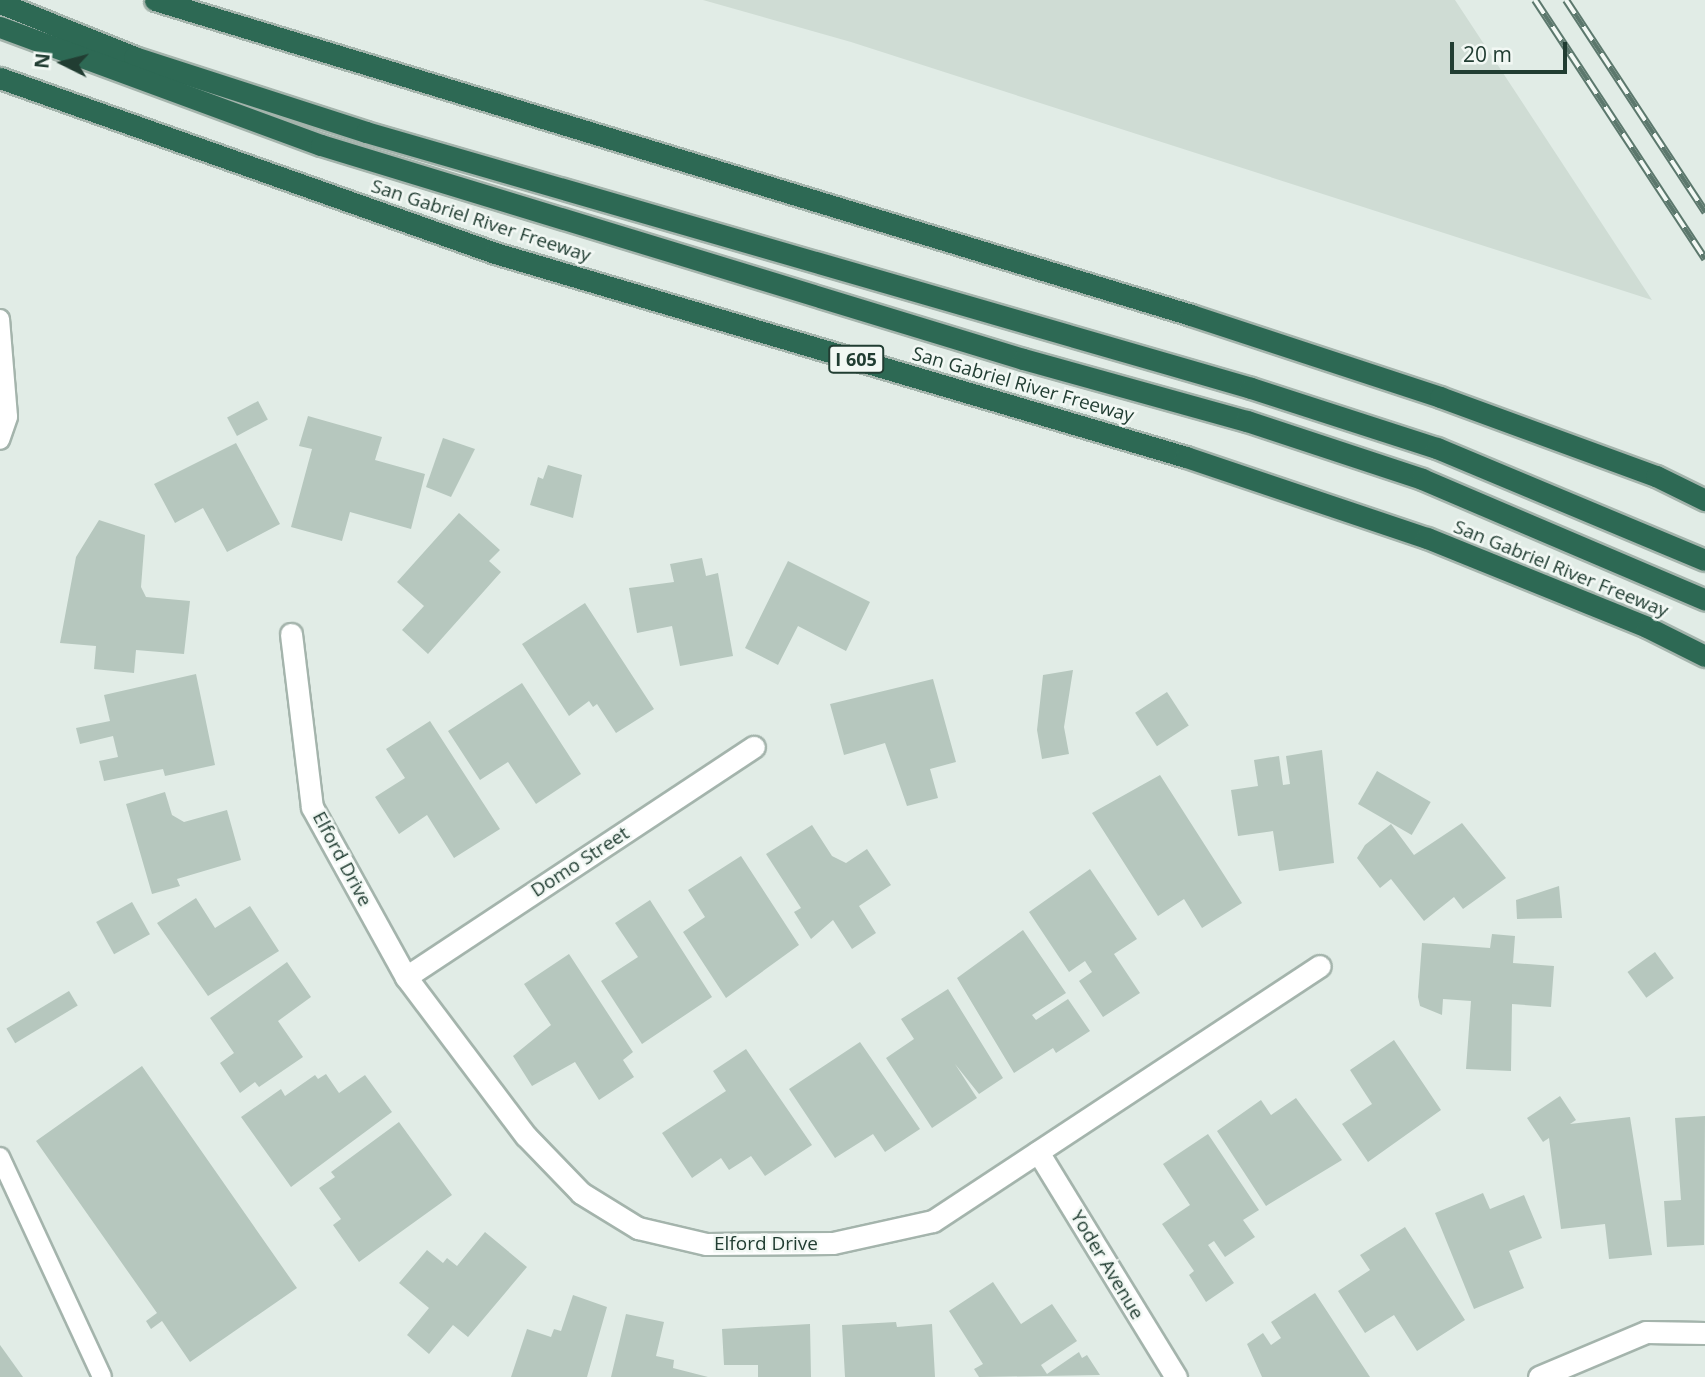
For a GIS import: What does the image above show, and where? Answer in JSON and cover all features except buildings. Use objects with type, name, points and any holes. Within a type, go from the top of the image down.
[{"type":"highway","points":[[155,0],[1191,315],[1440,397],[1656,476],[1705,500]]},
{"type":"highway","points":[[0,3],[134,57],[366,132],[1251,388],[1375,428],[1462,458],[1705,560]]},
{"type":"highway","points":[[0,27],[321,145],[1023,359],[1247,421],[1410,475],[1705,600]]},
{"type":"highway","name":"San Gabriel River Freeway","points":[[0,78],[495,253],[1224,470],[1427,538],[1647,627],[1705,656]]},
{"type":"street","name":"Elford Drive","points":[[291,634],[313,807],[406,977],[526,1136],[581,1194],[638,1228],[706,1244],[832,1243],[933,1221],[1319,966]]},
{"type":"street","name":"Domo Street","points":[[406,977],[754,747]]},
{"type":"street","name":"Yoder Avenue","points":[[1038,1152],[1176,1377]]},
{"type":"street","points":[[1539,1377],[1646,1332],[1705,1333]]},
{"type":"lane","points":[[0,318],[8,417],[0,440]]},
{"type":"lane","points":[[0,1157],[102,1377]]},
{"type":"shaded area","points":[[703,0],[1455,0],[1652,300],[851,42]]},
{"type":"railway","points":[[1535,0],[1705,259]]},
{"type":"railway","points":[[1566,0],[1705,212]]}]
